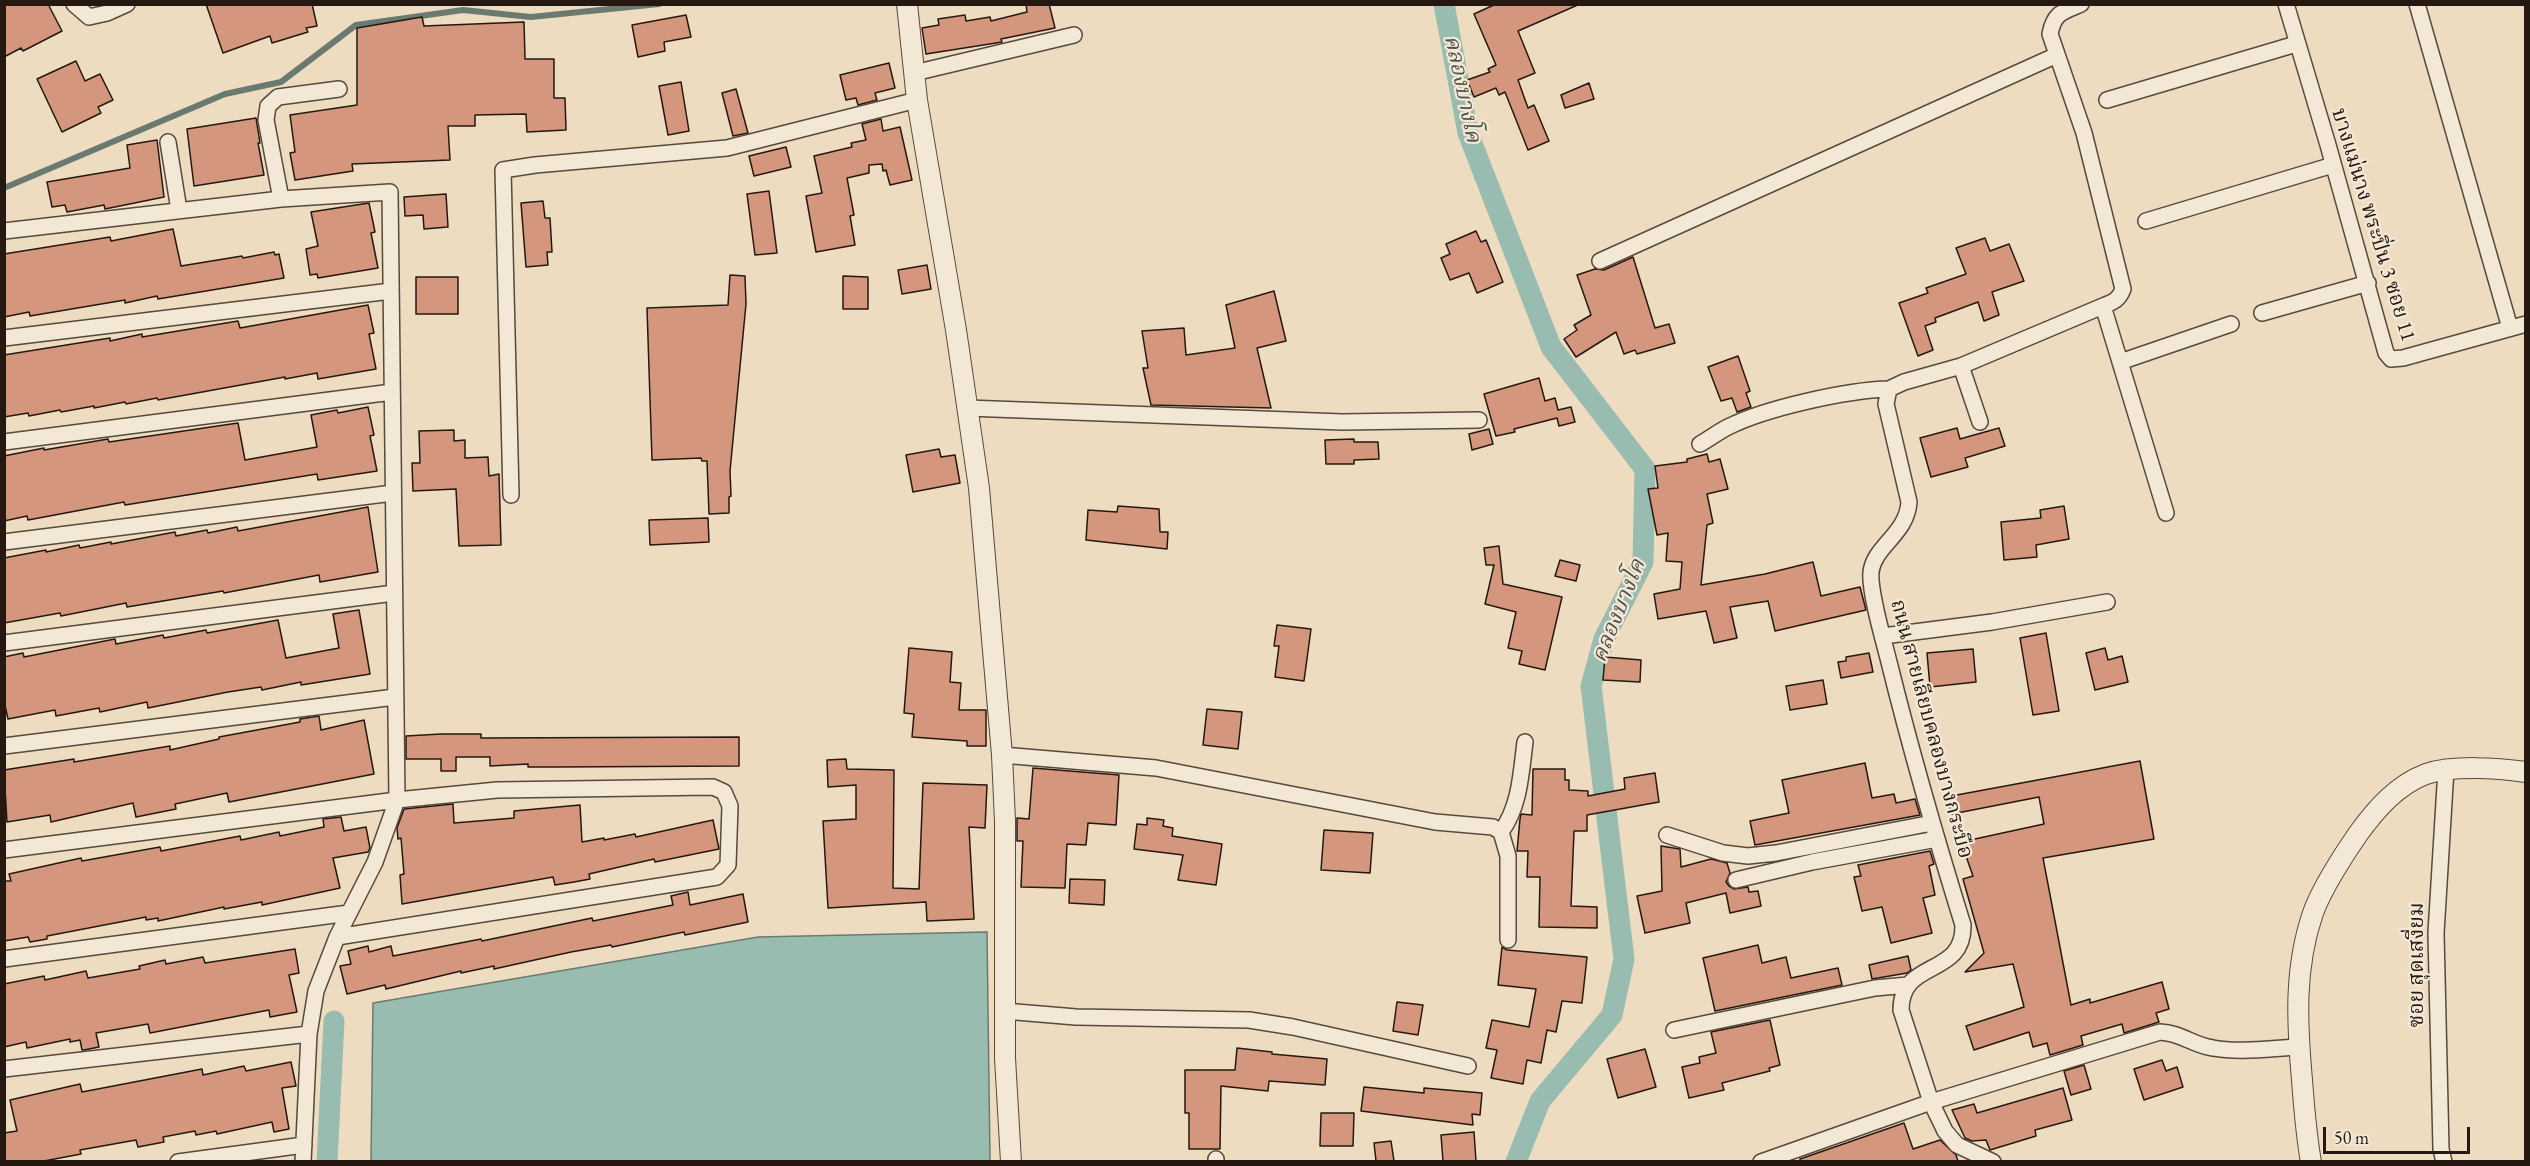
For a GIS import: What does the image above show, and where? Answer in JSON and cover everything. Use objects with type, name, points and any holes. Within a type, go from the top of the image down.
[{"type":"street","points":[[74,4],[89,16],[107,13],[128,4]]},
{"type":"street","points":[[907,4],[917,100],[979,488],[1002,755],[1005,821],[1004,1011],[1011,1161]]},
{"type":"street","points":[[1700,444],[1729,427],[1776,410],[1862,390],[1889,389],[1904,382],[1961,366],[2117,300],[2123,289],[2084,133],[2050,34],[2053,20],[2062,12],[2081,4]]},
{"type":"street","name":"บางแม่นาง พระปิ่น 3 ซอย 11","points":[[2286,4],[2386,352],[2391,359],[2403,358],[2526,324]]},
{"type":"street","points":[[2417,4],[2510,328]]},
{"type":"street","points":[[914,73],[1074,35]]},
{"type":"street","points":[[2107,100],[2296,44]]},
{"type":"street","points":[[1600,261],[2057,55]]},
{"type":"street","points":[[281,199],[266,120],[268,106],[278,97],[339,89]]},
{"type":"street","points":[[511,495],[503,170],[535,165],[726,148],[917,100]]},
{"type":"street","points":[[168,142],[179,210]]},
{"type":"street","points":[[2146,221],[2333,165]]},
{"type":"street","points":[[4,231],[281,199],[390,192],[397,800],[375,862],[337,937],[316,991],[309,1034],[303,1161]]},
{"type":"street","points":[[2262,313],[2368,283]]},
{"type":"street","points":[[4,338],[391,291]]},
{"type":"street","points":[[2103,306],[2166,513]]},
{"type":"street","points":[[2120,362],[2231,324]]},
{"type":"street","points":[[1961,366],[1980,422]]},
{"type":"street","name":"ถนน สายเลียบคลองบางกระบือ","points":[[1889,389],[1886,404],[1909,502],[1908,515],[1875,560],[1871,573],[1883,636],[1912,756],[1963,925],[1963,938],[1958,951],[1908,985]]},
{"type":"street","points":[[4,442],[392,392]]},
{"type":"street","points":[[967,408],[1342,422],[1479,420]]},
{"type":"street","points":[[4,542],[393,493]]},
{"type":"street","points":[[4,643],[394,593]]},
{"type":"street","points":[[1883,636],[1992,622],[2107,602]]},
{"type":"street","points":[[4,746],[395,697]]},
{"type":"street","points":[[1501,832],[1509,822],[1514,807],[1525,742]]},
{"type":"street","points":[[1002,755],[1168,770],[1435,822],[1493,828],[1501,832],[1508,856],[1508,940]]},
{"type":"street","points":[[2311,1161],[2299,1047],[2299,972],[2314,910],[2351,844],[2373,814],[2393,793],[2408,783],[2446,769],[2526,772]]},
{"type":"street","name":"ซอย สุดเสงี่ยม","points":[[2444,1161],[2440,1149],[2436,933],[2446,769]]},
{"type":"street","points":[[4,850],[397,800],[497,790],[713,788],[724,792],[730,806],[728,865],[717,877],[337,937]]},
{"type":"street","points":[[1667,835],[1723,853],[1748,856],[1776,853],[1932,823]]},
{"type":"street","points":[[1736,880],[1812,862],[1937,839]]},
{"type":"street","points":[[4,959],[349,914]]},
{"type":"street","points":[[1674,1030],[1875,987],[1908,985]]},
{"type":"street","points":[[1908,985],[1901,997],[1901,1010],[1930,1102],[1946,1131],[1957,1145],[1993,1161]]},
{"type":"street","points":[[1004,1011],[1076,1017],[1249,1020],[1293,1027],[1468,1066]]},
{"type":"street","points":[[1761,1161],[1930,1102],[2160,1032],[2176,1032],[2197,1044],[2214,1049],[2299,1047]]},
{"type":"street","points":[[4,1069],[309,1034]]},
{"type":"street","points":[[178,1161],[304,1145]]},
{"type":"water","points":[[987,932],[990,1161],[371,1161],[373,1003],[758,937]]},
{"type":"building","points":[[4,4],[48,4],[62,31],[23,51],[21,48],[4,57]]},
{"type":"building","points":[[206,4],[312,4],[317,26],[306,28],[308,32],[272,43],[270,36],[223,53]]},
{"type":"building","points":[[1026,4],[1049,4],[1055,28],[1001,39],[1002,42],[926,54],[922,28],[939,25],[938,19],[965,15],[966,21],[990,17],[991,21],[1027,12]]},
{"type":"building","points":[[1496,4],[1580,4],[1518,31],[1535,73],[1518,80],[1528,108],[1534,105],[1549,141],[1528,150],[1505,92],[1499,95],[1496,88],[1474,97],[1467,80],[1490,72],[1488,69],[1496,65],[1474,14]]},
{"type":"building","points":[[686,15],[691,37],[664,42],[665,51],[638,57],[632,25]]},
{"type":"building","points":[[422,17],[424,26],[524,22],[525,59],[554,59],[554,98],[565,98],[566,130],[527,132],[526,114],[475,115],[475,126],[448,126],[450,160],[352,164],[353,171],[295,180],[290,153],[295,152],[290,115],[357,105],[357,28]]},
{"type":"building","points":[[76,61],[85,81],[100,74],[113,100],[98,107],[101,113],[62,132],[37,79]]},
{"type":"building","points":[[889,63],[895,88],[875,93],[877,100],[858,105],[856,98],[846,100],[840,75]]},
{"type":"building","points":[[681,82],[689,131],[668,135],[659,86]]},
{"type":"building","points":[[1589,83],[1594,99],[1565,108],[1561,95]]},
{"type":"building","points":[[736,89],[748,133],[733,136],[722,93]]},
{"type":"building","points":[[256,118],[264,175],[194,186],[187,129]]},
{"type":"building","points":[[881,119],[883,131],[900,127],[912,180],[890,185],[882,164],[869,165],[869,173],[847,178],[854,215],[850,216],[855,245],[816,252],[806,196],[822,193],[814,156],[852,147],[851,143],[866,140],[862,124]]},
{"type":"building","points":[[157,140],[164,197],[105,209],[104,205],[67,212],[65,205],[52,207],[47,182],[130,168],[127,145]]},
{"type":"building","points":[[786,147],[791,167],[754,176],[749,156]]},
{"type":"building","points":[[769,191],[777,253],[755,255],[747,194]]},
{"type":"building","points":[[446,194],[448,227],[424,229],[423,215],[405,216],[404,197]]},
{"type":"building","points":[[543,201],[545,218],[550,218],[552,252],[547,252],[548,265],[526,267],[521,203]]},
{"type":"building","points":[[369,203],[375,232],[371,233],[378,268],[318,278],[317,274],[310,275],[306,249],[318,246],[311,212]]},
{"type":"building","points":[[173,229],[181,266],[274,252],[275,255],[279,254],[284,278],[158,299],[157,296],[125,303],[125,300],[30,316],[29,312],[4,317],[4,254],[110,237],[111,241]]},
{"type":"building","points":[[1476,231],[1481,242],[1486,240],[1503,282],[1477,293],[1469,273],[1450,280],[1441,258],[1450,254],[1446,244]]},
{"type":"building","points":[[1985,238],[1990,251],[2009,244],[2024,281],[1992,292],[1999,315],[1984,321],[1978,302],[1935,318],[1936,322],[1925,326],[1933,350],[1918,356],[1899,303],[1928,293],[1926,288],[1966,274],[1956,248]]},
{"type":"building","points":[[1633,257],[1655,328],[1669,324],[1675,343],[1637,354],[1635,350],[1624,354],[1616,332],[1576,357],[1564,339],[1577,330],[1574,325],[1591,315],[1577,275],[1595,269],[1604,270]]},
{"type":"building","points":[[927,265],[931,289],[902,294],[898,270]]},
{"type":"building","points":[[730,275],[745,276],[746,304],[730,471],[731,496],[729,497],[729,513],[709,514],[707,461],[702,461],[701,458],[652,460],[647,308],[728,305]]},
{"type":"building","points":[[843,276],[868,277],[868,309],[843,309]]},
{"type":"building","points":[[416,277],[458,277],[458,314],[416,314]]},
{"type":"building","points":[[1274,291],[1286,341],[1257,348],[1271,408],[1151,405],[1143,368],[1148,368],[1142,331],[1184,328],[1186,355],[1235,348],[1226,305]]},
{"type":"building","points":[[368,305],[374,333],[369,334],[376,369],[318,379],[317,373],[285,379],[285,377],[158,400],[157,398],[94,408],[94,406],[29,416],[28,413],[4,417],[4,355],[110,338],[110,341],[142,334],[142,337],[238,321],[240,328]]},
{"type":"building","points":[[1738,356],[1750,391],[1746,393],[1751,407],[1737,412],[1732,398],[1721,401],[1708,367]]},
{"type":"building","points":[[1539,378],[1545,401],[1555,398],[1558,410],[1571,407],[1575,422],[1559,426],[1557,418],[1496,436],[1484,394]]},
{"type":"building","points":[[368,407],[374,435],[370,436],[377,471],[318,480],[317,474],[125,505],[124,502],[28,520],[27,516],[4,521],[4,456],[44,448],[44,450],[108,439],[109,442],[238,423],[245,460],[317,447],[311,415]]},
{"type":"building","points":[[1957,428],[1960,439],[1999,428],[2005,446],[1965,458],[1968,467],[1931,477],[1920,438]]},
{"type":"building","points":[[1489,429],[1493,444],[1472,450],[1469,434]]},
{"type":"building","points":[[454,430],[454,441],[465,440],[465,458],[488,457],[489,476],[499,474],[501,545],[459,546],[456,489],[413,491],[412,463],[420,463],[419,431]]},
{"type":"building","points":[[1354,439],[1354,442],[1378,442],[1379,459],[1354,460],[1354,464],[1326,464],[1325,440]]},
{"type":"building","points":[[939,449],[941,457],[955,455],[960,483],[913,492],[906,455]]},
{"type":"building","points":[[1707,454],[1709,462],[1720,459],[1728,489],[1707,494],[1713,523],[1707,525],[1701,585],[1765,574],[1813,562],[1821,596],[1860,587],[1866,610],[1775,631],[1768,601],[1730,607],[1737,638],[1714,643],[1706,611],[1658,619],[1654,594],[1680,589],[1682,562],[1666,561],[1668,533],[1657,535],[1648,489],[1658,488],[1655,466],[1687,462],[1687,459]]},
{"type":"building","points":[[1118,506],[1159,509],[1160,532],[1168,532],[1167,549],[1086,540],[1088,510],[1117,512]]},
{"type":"building","points":[[2064,506],[2069,539],[2036,545],[2037,557],[2004,560],[2001,522],[2041,518],[2040,510]]},
{"type":"building","points":[[368,507],[378,572],[320,582],[319,575],[224,593],[223,591],[127,607],[126,603],[61,616],[60,613],[4,623],[4,558],[79,545],[80,548],[111,542],[111,544],[175,532],[176,536],[237,527],[238,531]]},
{"type":"building","points":[[708,518],[709,542],[650,545],[649,520]]},
{"type":"building","points":[[1499,546],[1503,584],[1562,597],[1545,670],[1519,664],[1522,651],[1508,648],[1516,612],[1485,604],[1494,565],[1486,565],[1484,548]]},
{"type":"building","points":[[1560,560],[1580,565],[1576,581],[1555,576]]},
{"type":"building","points":[[359,610],[370,674],[301,685],[301,682],[262,690],[261,687],[228,692],[148,708],[147,702],[100,712],[99,708],[56,716],[55,710],[8,719],[4,701],[4,657],[23,653],[24,657],[115,639],[116,644],[163,635],[164,638],[206,630],[207,633],[278,620],[286,658],[339,648],[333,614]]},
{"type":"building","points":[[1277,625],[1311,629],[1304,681],[1275,677],[1279,646],[1274,646]]},
{"type":"building","points":[[2046,633],[2059,711],[2033,715],[2020,638]]},
{"type":"building","points":[[909,648],[952,652],[950,682],[961,683],[959,710],[986,710],[986,746],[967,746],[967,741],[912,737],[914,714],[904,713]]},
{"type":"building","points":[[2105,648],[2108,660],[2122,656],[2128,682],[2095,690],[2086,653]]},
{"type":"building","points":[[1973,649],[1976,682],[1930,687],[1927,653]]},
{"type":"building","points":[[1869,653],[1873,672],[1841,678],[1838,662],[1846,661],[1846,657]]},
{"type":"building","points":[[1605,657],[1641,660],[1640,682],[1603,680]]},
{"type":"building","points":[[1823,680],[1827,704],[1790,710],[1786,686]]},
{"type":"building","points":[[1207,709],[1242,712],[1238,749],[1203,745]]},
{"type":"building","points":[[319,716],[321,730],[364,720],[374,774],[229,802],[227,793],[175,804],[176,809],[136,817],[133,803],[51,822],[50,815],[7,822],[4,770],[74,759],[74,762],[170,746],[170,750]]},
{"type":"building","points":[[481,734],[481,738],[739,737],[739,766],[528,767],[528,764],[490,766],[490,757],[456,757],[456,771],[441,771],[441,759],[406,759],[406,736]]},
{"type":"building","points":[[846,759],[847,769],[894,770],[893,888],[919,889],[923,783],[987,785],[985,828],[969,827],[974,919],[927,921],[926,902],[828,908],[823,821],[856,819],[856,785],[828,787],[827,760]]},
{"type":"building","points":[[2140,761],[2154,839],[2043,858],[2071,1005],[2090,999],[2090,1003],[2162,982],[2169,1009],[2156,1013],[2159,1022],[2124,1033],[2122,1024],[2081,1036],[2083,1045],[2050,1055],[2047,1043],[2033,1047],[2029,1032],[1974,1050],[1966,1026],[2024,1007],[2013,964],[1965,972],[1984,953],[1963,879],[1973,876],[1961,842],[2044,824],[2039,797],[1952,814],[1946,797]]},
{"type":"building","points":[[1865,763],[1872,798],[1894,794],[1896,803],[1915,799],[1920,815],[1755,845],[1750,821],[1789,813],[1782,780]]},
{"type":"building","points":[[1033,768],[1119,775],[1116,825],[1088,823],[1086,845],[1067,844],[1065,888],[1021,887],[1023,841],[1017,841],[1017,818],[1029,819]]},
{"type":"building","points":[[1533,769],[1565,769],[1565,780],[1569,780],[1569,790],[1588,791],[1588,796],[1625,789],[1624,778],[1655,773],[1659,802],[1587,815],[1587,831],[1574,831],[1571,906],[1597,907],[1597,928],[1539,927],[1540,877],[1527,877],[1528,851],[1517,851],[1521,814],[1532,815]]},
{"type":"building","points":[[453,804],[454,823],[514,818],[514,811],[580,805],[582,842],[635,834],[636,837],[713,820],[719,849],[655,862],[654,859],[589,874],[590,879],[574,882],[555,885],[553,877],[402,904],[400,875],[404,874],[401,838],[398,839],[397,828],[404,809]]},
{"type":"building","points":[[341,817],[344,831],[366,827],[370,848],[368,852],[333,858],[340,888],[262,905],[262,902],[224,909],[224,907],[158,921],[158,918],[146,920],[146,917],[47,936],[47,939],[30,942],[28,937],[4,941],[4,881],[11,881],[9,874],[81,858],[82,861],[160,847],[161,851],[240,836],[241,840],[279,832],[280,836],[324,827],[323,819]]},
{"type":"building","points":[[1147,818],[1164,820],[1163,826],[1173,828],[1172,836],[1222,844],[1216,885],[1178,880],[1183,855],[1134,849],[1137,824],[1147,825]]},
{"type":"building","points":[[1324,830],[1373,833],[1370,873],[1321,870]]},
{"type":"building","points":[[1661,846],[1680,849],[1681,867],[1711,859],[1727,863],[1730,873],[1726,882],[1729,886],[1734,889],[1748,887],[1749,892],[1758,891],[1761,906],[1730,913],[1726,893],[1686,903],[1690,923],[1645,933],[1637,896],[1662,891]]},
{"type":"building","points":[[1930,851],[1934,864],[1929,866],[1935,895],[1923,898],[1932,933],[1891,943],[1882,907],[1862,911],[1854,877],[1861,876],[1858,865]]},
{"type":"building","points":[[1070,879],[1105,880],[1104,905],[1069,903]]},
{"type":"building","points":[[688,892],[690,905],[743,894],[748,922],[685,935],[684,932],[612,947],[611,945],[571,952],[494,969],[494,966],[461,973],[461,971],[386,989],[385,985],[347,994],[340,966],[351,964],[348,951],[368,946],[369,952],[391,946],[393,956],[481,939],[482,941],[592,918],[593,921],[673,905],[671,896]]},
{"type":"building","points":[[1758,945],[1762,963],[1786,957],[1791,978],[1838,968],[1842,985],[1715,1011],[1703,958]]},
{"type":"building","points":[[1502,947],[1507,950],[1587,957],[1582,1003],[1562,1001],[1556,1032],[1547,1030],[1541,1063],[1527,1060],[1523,1084],[1491,1078],[1497,1050],[1486,1048],[1492,1020],[1529,1027],[1536,989],[1498,985]]},
{"type":"building","points":[[295,949],[299,973],[289,975],[297,1012],[270,1017],[269,1010],[150,1033],[148,1024],[96,1033],[99,1047],[84,1050],[82,1050],[80,1040],[70,1042],[70,1039],[27,1048],[26,1042],[4,1047],[4,984],[44,976],[45,980],[86,971],[88,978],[140,969],[139,966],[165,960],[166,964],[203,957],[205,963]]},
{"type":"building","points":[[1908,956],[1911,970],[1907,973],[1872,979],[1869,965]]},
{"type":"building","points":[[1397,1002],[1423,1005],[1418,1035],[1393,1031]]},
{"type":"building","points":[[1770,1020],[1780,1065],[1769,1068],[1770,1071],[1722,1083],[1724,1090],[1689,1098],[1682,1067],[1700,1063],[1699,1057],[1716,1053],[1711,1032]]},
{"type":"building","points":[[1237,1048],[1327,1059],[1325,1085],[1269,1081],[1268,1091],[1221,1086],[1220,1149],[1189,1149],[1189,1113],[1185,1113],[1185,1070],[1235,1070]]},
{"type":"building","points":[[1645,1049],[1656,1087],[1618,1098],[1607,1059]]},
{"type":"building","points":[[2162,1060],[2166,1071],[2177,1067],[2183,1087],[2144,1100],[2134,1069]]},
{"type":"building","points":[[291,1062],[296,1086],[282,1088],[289,1129],[274,1132],[272,1122],[217,1134],[216,1131],[196,1135],[195,1131],[163,1137],[164,1142],[138,1147],[136,1140],[80,1150],[81,1154],[44,1161],[4,1161],[4,1133],[17,1131],[10,1100],[80,1084],[82,1092],[202,1069],[203,1075],[244,1066],[246,1071]]},
{"type":"building","points":[[2084,1065],[2091,1089],[2071,1095],[2064,1071]]},
{"type":"building","points":[[1364,1087],[1424,1093],[1424,1088],[1482,1093],[1480,1115],[1472,1114],[1473,1125],[1361,1111]]},
{"type":"building","points":[[2063,1088],[2072,1120],[2035,1130],[2036,1136],[1990,1150],[1986,1140],[1972,1141],[1965,1138],[1952,1110],[1974,1104],[1977,1113]]},
{"type":"building","points":[[1321,1113],[1354,1113],[1353,1146],[1320,1146]]},
{"type":"building","points":[[1904,1123],[1913,1149],[1940,1140],[1956,1155],[1958,1161],[1800,1161],[1800,1159]]},
{"type":"building","points":[[1474,1132],[1476,1161],[1443,1161],[1441,1135]]},
{"type":"building","points":[[1391,1141],[1394,1161],[1376,1161],[1374,1143]]},
{"type":"waterway","points":[[4,188],[225,94],[281,82],[356,25],[463,10],[531,17],[659,4]]},
{"type":"waterway","name":"คลองบางโค","points":[[1444,4],[1468,133],[1551,347],[1645,469],[1643,562],[1604,639],[1591,686],[1624,959],[1612,1015],[1540,1101],[1516,1162]]},
{"type":"waterway","points":[[327,1162],[334,1021]]}]
